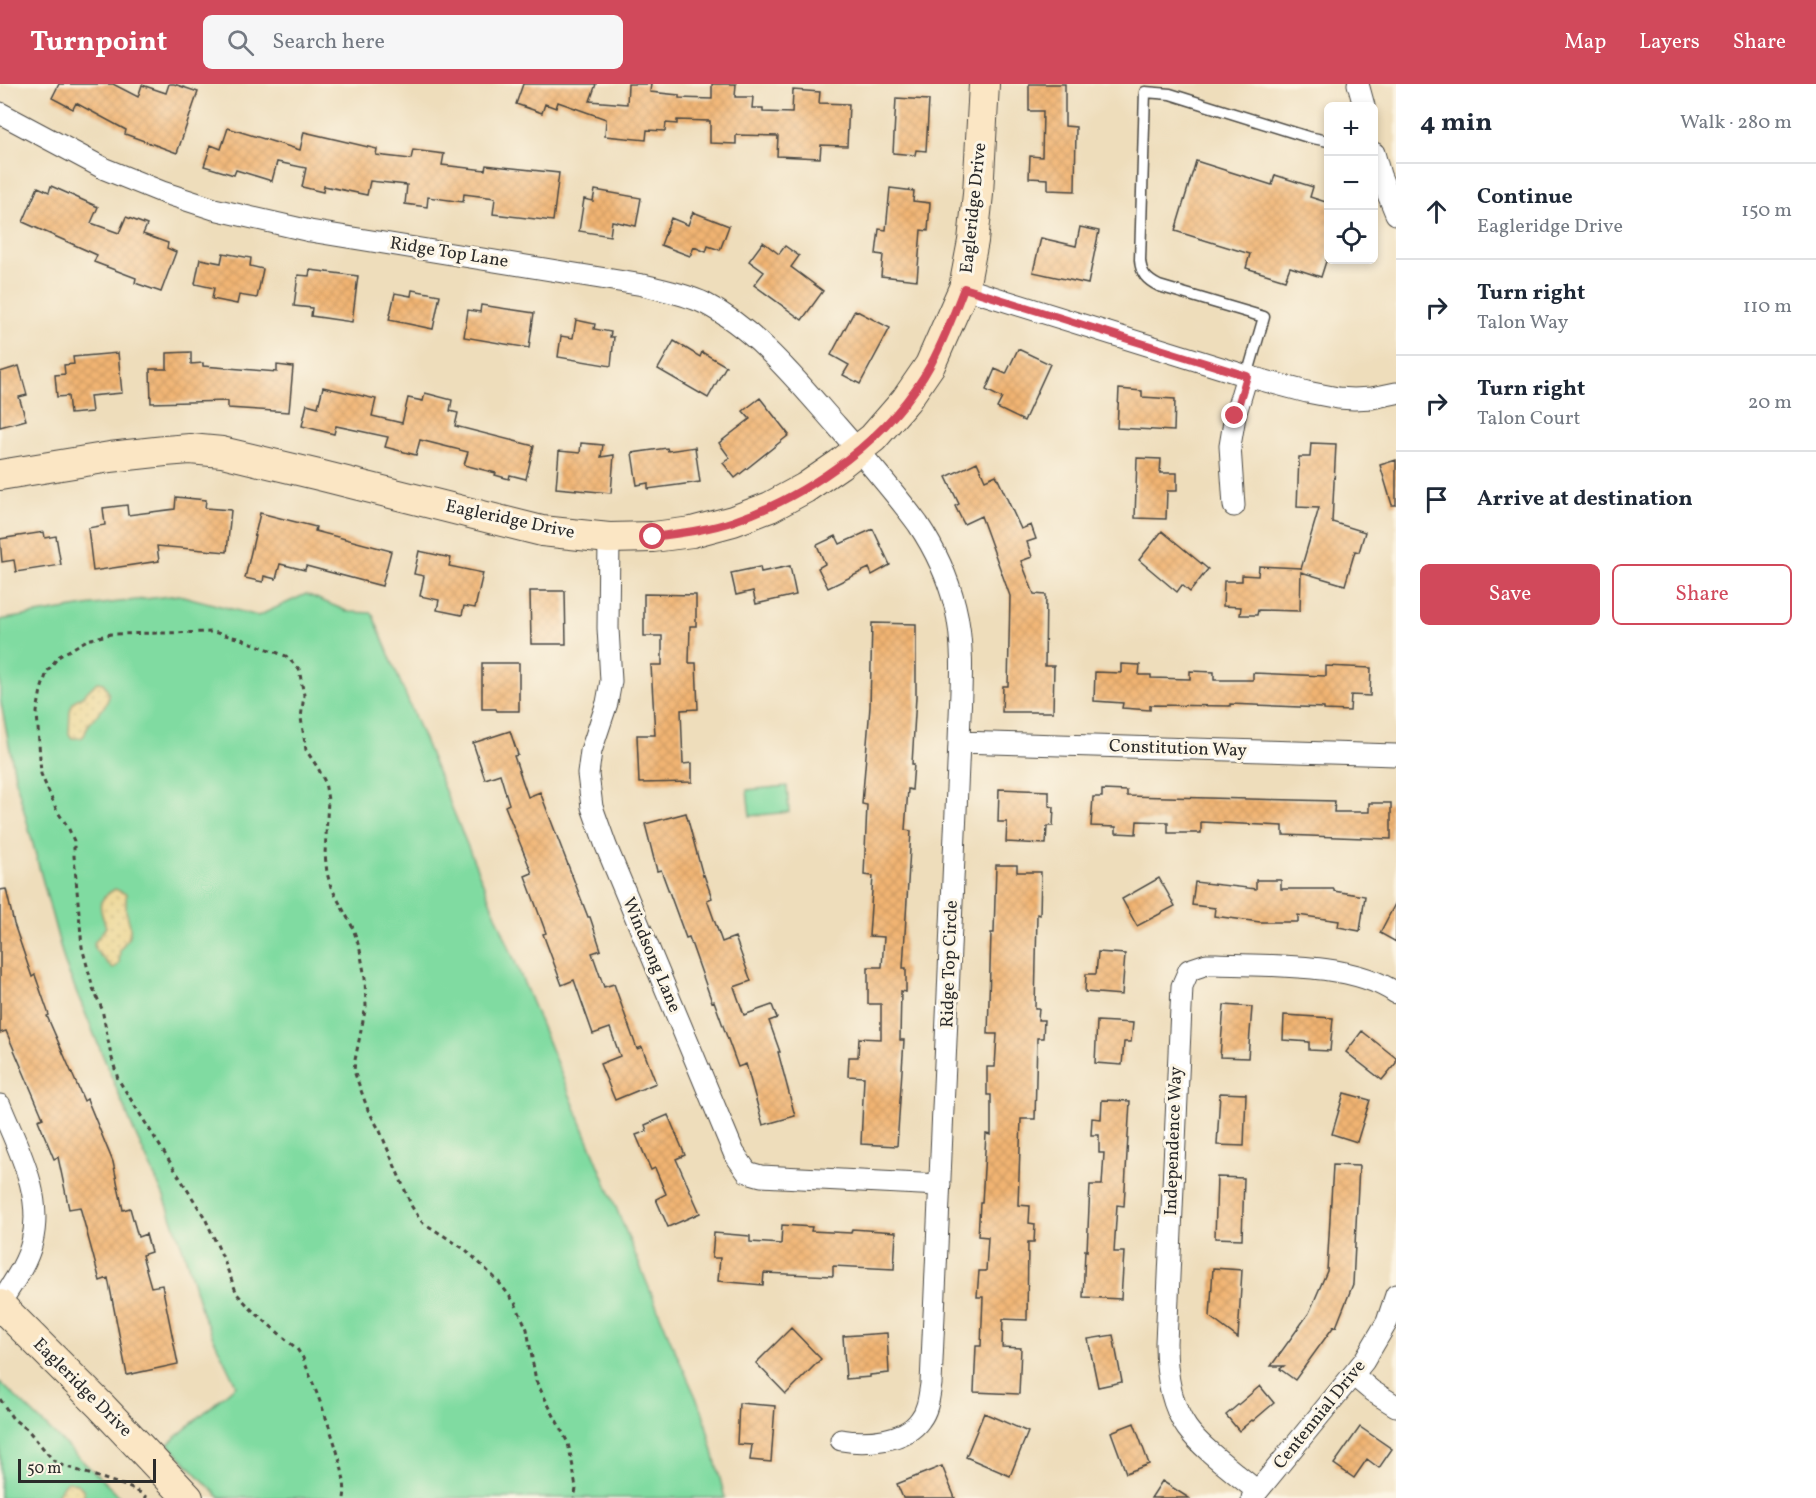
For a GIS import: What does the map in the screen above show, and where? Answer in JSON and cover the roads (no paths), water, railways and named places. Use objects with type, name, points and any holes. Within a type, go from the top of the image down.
[{"type":"main road","name":"Eagleridge Drive","points":[[0,475],[110,457],[165,451],[190,449],[222,452],[542,531],[609,538],[653,537],[692,532],[733,521],[770,507],[805,488],[873,438],[906,400],[930,365],[964,288],[973,241],[978,194],[984,84]]},
{"type":"main road","name":"Eagleridge Drive","points":[[0,1304],[188,1498]]},
{"type":"street","points":[[1358,84],[1363,102]]},
{"type":"street","name":"Ridge Top Lane","points":[[0,113],[105,169],[213,209],[310,231],[643,285],[676,293],[703,303],[732,322],[764,348],[858,450]]},
{"type":"street","points":[[1375,156],[1396,214]]},
{"type":"street","points":[[964,288],[1247,376],[1338,398],[1372,398],[1396,393]]},
{"type":"street","points":[[1234,506],[1230,446],[1235,416],[1247,376]]},
{"type":"street","name":"Ridge Top Circle","points":[[842,1440],[858,1442],[891,1439],[911,1428],[920,1421],[927,1407],[931,1384],[959,742],[961,635],[946,578],[918,525],[858,450]]},
{"type":"street","name":"Windsong Lane","points":[[609,538],[608,628],[611,681],[607,703],[591,751],[588,774],[592,807],[606,846],[734,1153],[747,1172],[761,1176],[940,1185]]},
{"type":"street","name":"Constitution Way","points":[[959,742],[1396,755]]},
{"type":"street","name":"Independence Way","points":[[1255,1494],[1189,1431],[1175,1405],[1167,1371],[1166,1332],[1182,986],[1189,970],[1207,964],[1216,964],[1307,968],[1341,972],[1367,978],[1396,993]]},
{"type":"street","points":[[0,1105],[34,1197],[34,1228],[29,1250],[15,1281],[0,1304]]},
{"type":"street","name":"Centennial Drive","points":[[1255,1494],[1353,1375],[1381,1335],[1396,1295]]},
{"type":"street","points":[[1353,1375],[1372,1391],[1396,1406]]},
{"type":"lane","points":[[1247,376],[1264,317],[1160,286],[1149,280],[1142,271],[1140,260],[1145,92],[1170,94],[1324,140]]}]
